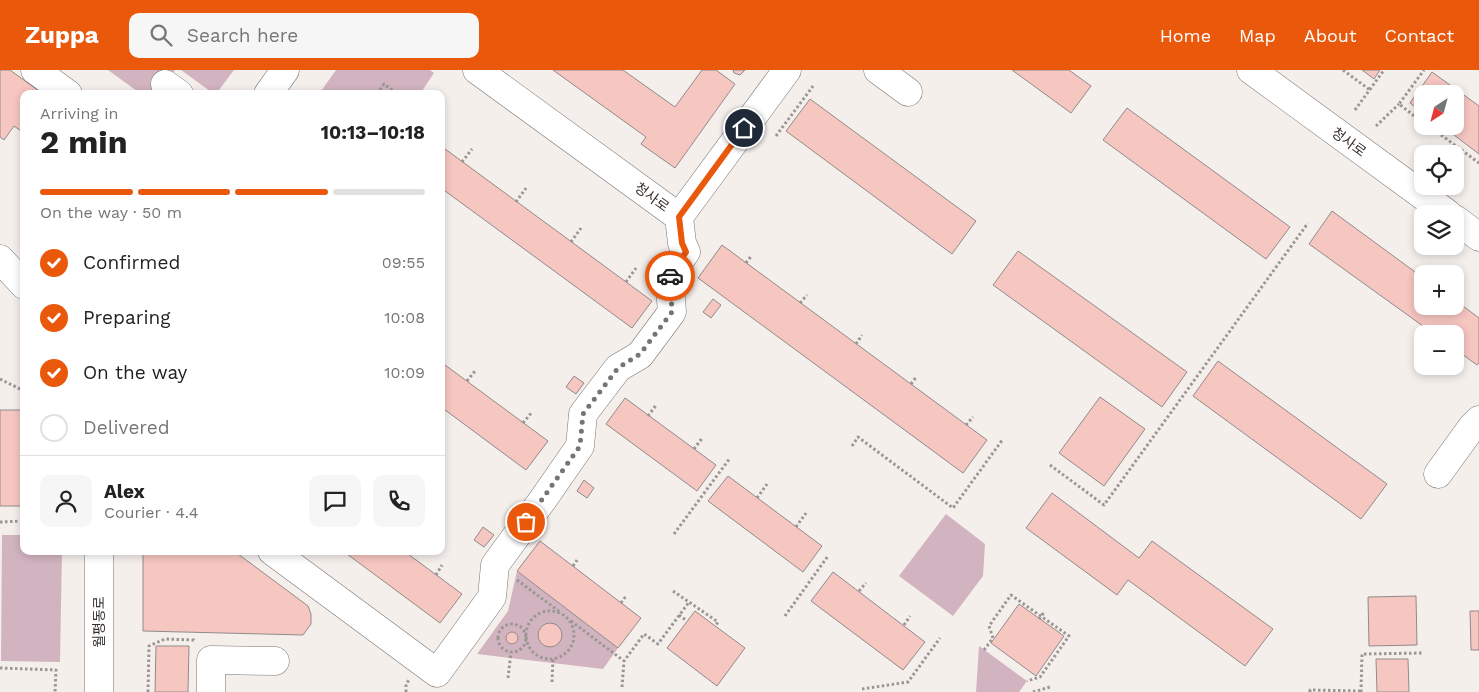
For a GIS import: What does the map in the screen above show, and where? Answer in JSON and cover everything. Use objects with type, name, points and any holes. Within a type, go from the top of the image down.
[{"type":"street","points":[[36,70],[63,90]]},
{"type":"street","points":[[271,90],[285,70]]},
{"type":"street","name":"청사로","points":[[477,70],[679,217],[787,70]]},
{"type":"street","points":[[878,70],[908,92]]},
{"type":"street","name":"청사로","points":[[1251,70],[1436,205]]},
{"type":"street","points":[[277,555],[437,674],[492,597],[495,565],[580,446],[583,414],[618,368],[640,354],[672,312],[670,275],[686,252],[682,243],[679,217]]},
{"type":"street","points":[[1464,226],[1479,237]]},
{"type":"street","points":[[0,242],[20,254]]},
{"type":"street","points":[[0,258],[20,280]]},
{"type":"street","points":[[1438,474],[1479,420]]},
{"type":"street","name":"월평동로","points":[[99,555],[99,692]]},
{"type":"street","points":[[211,692],[211,660],[275,662]]},
{"type":"path","points":[[1343,70],[1370,90]]},
{"type":"path","points":[[1355,110],[1384,70]]},
{"type":"path","points":[[1376,126],[1399,104],[1424,70]]},
{"type":"path","points":[[380,90],[384,84],[392,90]]},
{"type":"path","points":[[776,136],[814,86]]},
{"type":"path","points":[[1399,104],[1414,116]]},
{"type":"path","points":[[1441,135],[1479,163]]},
{"type":"path","points":[[462,162],[472,149]]},
{"type":"path","points":[[516,202],[526,188]]},
{"type":"path","points":[[1050,465],[1104,505],[1308,223]]},
{"type":"path","points":[[571,242],[581,228]]},
{"type":"path","points":[[746,263],[752,255]]},
{"type":"path","points":[[626,282],[636,268]]},
{"type":"path","points":[[800,303],[807,295]]},
{"type":"path","points":[[856,344],[862,335]]},
{"type":"path","points":[[467,381],[475,371]]},
{"type":"path","points":[[911,384],[917,376]]},
{"type":"path","points":[[0,379],[20,389]]},
{"type":"path","points":[[648,416],[657,404]]},
{"type":"path","points":[[523,423],[532,412]]},
{"type":"path","points":[[966,425],[973,417]]},
{"type":"path","points":[[852,446],[858,437],[953,508],[1003,440]]},
{"type":"path","points":[[694,449],[703,438]]},
{"type":"path","points":[[674,534],[730,458]]},
{"type":"path","points":[[757,498],[767,484]]},
{"type":"path","points":[[796,527],[806,513]]},
{"type":"path","points":[[0,522],[20,521]]},
{"type":"path","points":[[785,616],[828,556]]},
{"type":"path","points":[[573,566],[577,560]]},
{"type":"path","points":[[436,575],[442,565]]},
{"type":"path","points":[[510,575],[624,661]]},
{"type":"path","points":[[859,591],[866,583]]},
{"type":"path","points":[[673,591],[718,622],[715,626]]},
{"type":"path","points":[[984,650],[993,638],[989,626],[1011,595],[1040,618],[1069,636],[1040,676],[1027,681]]},
{"type":"path","points":[[621,603],[626,596]]},
{"type":"path","points":[[622,687],[624,661],[644,634],[658,644],[689,602]]},
{"type":"path","points":[[562,614],[549,610],[536,615],[528,626],[526,639],[518,651],[504,650],[499,645],[499,631],[504,625],[512,623],[520,626],[525,631],[526,639],[531,650],[541,657],[553,659],[564,654],[572,645],[574,634],[571,622],[562,614]]},
{"type":"path","points":[[1040,618],[1045,611]]},
{"type":"path","points":[[679,616],[687,621]]},
{"type":"path","points":[[904,625],[910,616]]},
{"type":"path","points":[[862,689],[908,682],[940,638]]},
{"type":"path","points":[[148,692],[149,646],[165,639],[194,640],[211,660]]},
{"type":"path","points":[[508,678],[511,652]]},
{"type":"path","points":[[1310,692],[1310,690],[1361,691],[1362,654],[1423,654]]},
{"type":"path","points":[[552,682],[553,659]]},
{"type":"path","points":[[0,668],[56,670],[55,692]]},
{"type":"path","points":[[1033,692],[1050,687]]},
{"type":"shaded area","points":[[108,70],[175,70],[161,90],[136,90]]},
{"type":"shaded area","points":[[181,70],[234,70],[219,90],[208,90]]},
{"type":"shaded area","points":[[336,70],[430,70],[434,73],[423,90],[322,90]]},
{"type":"shaded area","points":[[946,514],[985,544],[983,576],[953,616],[899,576]]},
{"type":"shaded area","points":[[2,535],[20,535],[20,555],[62,555],[60,662],[1,661]]},
{"type":"shaded area","points":[[517,571],[618,648],[603,669],[477,654],[508,611]]},
{"type":"shaded area","points":[[979,646],[1027,681],[1019,692],[976,692]]},
{"type":"building","points":[[0,70],[10,70],[38,90],[20,90],[20,130],[14,126],[4,140],[0,137]]},
{"type":"building","points":[[553,70],[623,70],[675,107],[702,70],[716,70],[735,84],[675,168],[641,144],[646,137]]},
{"type":"building","points":[[733,70],[745,70],[740,75],[734,73]]},
{"type":"building","points":[[1012,70],[1069,70],[1091,86],[1071,113]]},
{"type":"building","points":[[1362,70],[1380,70],[1374,79]]},
{"type":"building","points":[[1432,72],[1450,85],[1423,85]]},
{"type":"building","points":[[1464,95],[1479,106],[1479,154],[1454,135],[1464,135]]},
{"type":"building","points":[[1414,97],[1414,106],[1410,103]]},
{"type":"building","points":[[810,99],[976,221],[952,254],[786,131]]},
{"type":"building","points":[[1127,108],[1290,227],[1266,259],[1103,140]]},
{"type":"building","points":[[445,149],[652,301],[632,328],[445,191]]},
{"type":"building","points":[[1332,211],[1414,271],[1414,315],[1464,315],[1464,307],[1479,318],[1479,363],[1477,365],[1464,356],[1464,325],[1422,325],[1309,244]]},
{"type":"building","points":[[722,245],[987,440],[963,473],[698,278]]},
{"type":"building","points":[[1018,251],[1187,372],[1162,407],[993,285]]},
{"type":"building","points":[[713,299],[721,305],[711,318],[703,312]]},
{"type":"building","points":[[1218,361],[1387,484],[1361,519],[1193,396]]},
{"type":"building","points":[[445,365],[548,441],[526,470],[445,410]]},
{"type":"building","points":[[574,376],[584,383],[576,394],[566,387]]},
{"type":"building","points":[[1100,397],[1145,429],[1104,486],[1059,453]]},
{"type":"building","points":[[625,398],[716,465],[697,491],[606,424]]},
{"type":"building","points":[[0,410],[20,410],[20,506],[0,506]]},
{"type":"building","points":[[728,476],[822,546],[803,572],[708,501]]},
{"type":"building","points":[[584,480],[594,488],[587,498],[577,491]]},
{"type":"building","points":[[1052,493],[1139,558],[1152,541],[1273,629],[1245,666],[1128,580],[1117,595],[1026,528]]},
{"type":"building","points":[[483,527],[494,535],[484,547],[474,540]]},
{"type":"building","points":[[540,541],[641,618],[618,648],[517,571]]},
{"type":"building","points":[[143,555],[239,555],[308,606],[311,614],[311,624],[303,635],[143,631]]},
{"type":"building","points":[[348,555],[409,555],[462,594],[440,623]]},
{"type":"building","points":[[833,572],[925,642],[903,670],[811,601]]},
{"type":"building","points":[[1416,596],[1417,645],[1369,646],[1368,597]]},
{"type":"building","points":[[1019,604],[1064,636],[1036,676],[991,643]]},
{"type":"building","points":[[695,611],[745,648],[717,686],[667,648]]},
{"type":"building","points":[[1470,611],[1479,611],[1479,650],[1471,650]]},
{"type":"building","points":[[550,623],[555,624],[561,630],[561,640],[555,646],[550,647],[545,646],[539,640],[538,635],[539,630],[545,624]]},
{"type":"building","points":[[510,632],[514,632],[518,638],[514,644],[510,644],[506,640],[506,636]]},
{"type":"building","points":[[156,646],[189,646],[188,692],[155,692]]},
{"type":"building","points":[[1376,659],[1408,659],[1409,692],[1377,692]]},
{"type":"way so far","points":[[526,522],[580,446],[583,414],[618,368],[640,354],[672,312],[670,276]]},
{"type":"route","points":[[670,276],[686,252],[682,243],[679,217],[744,128]]}]
